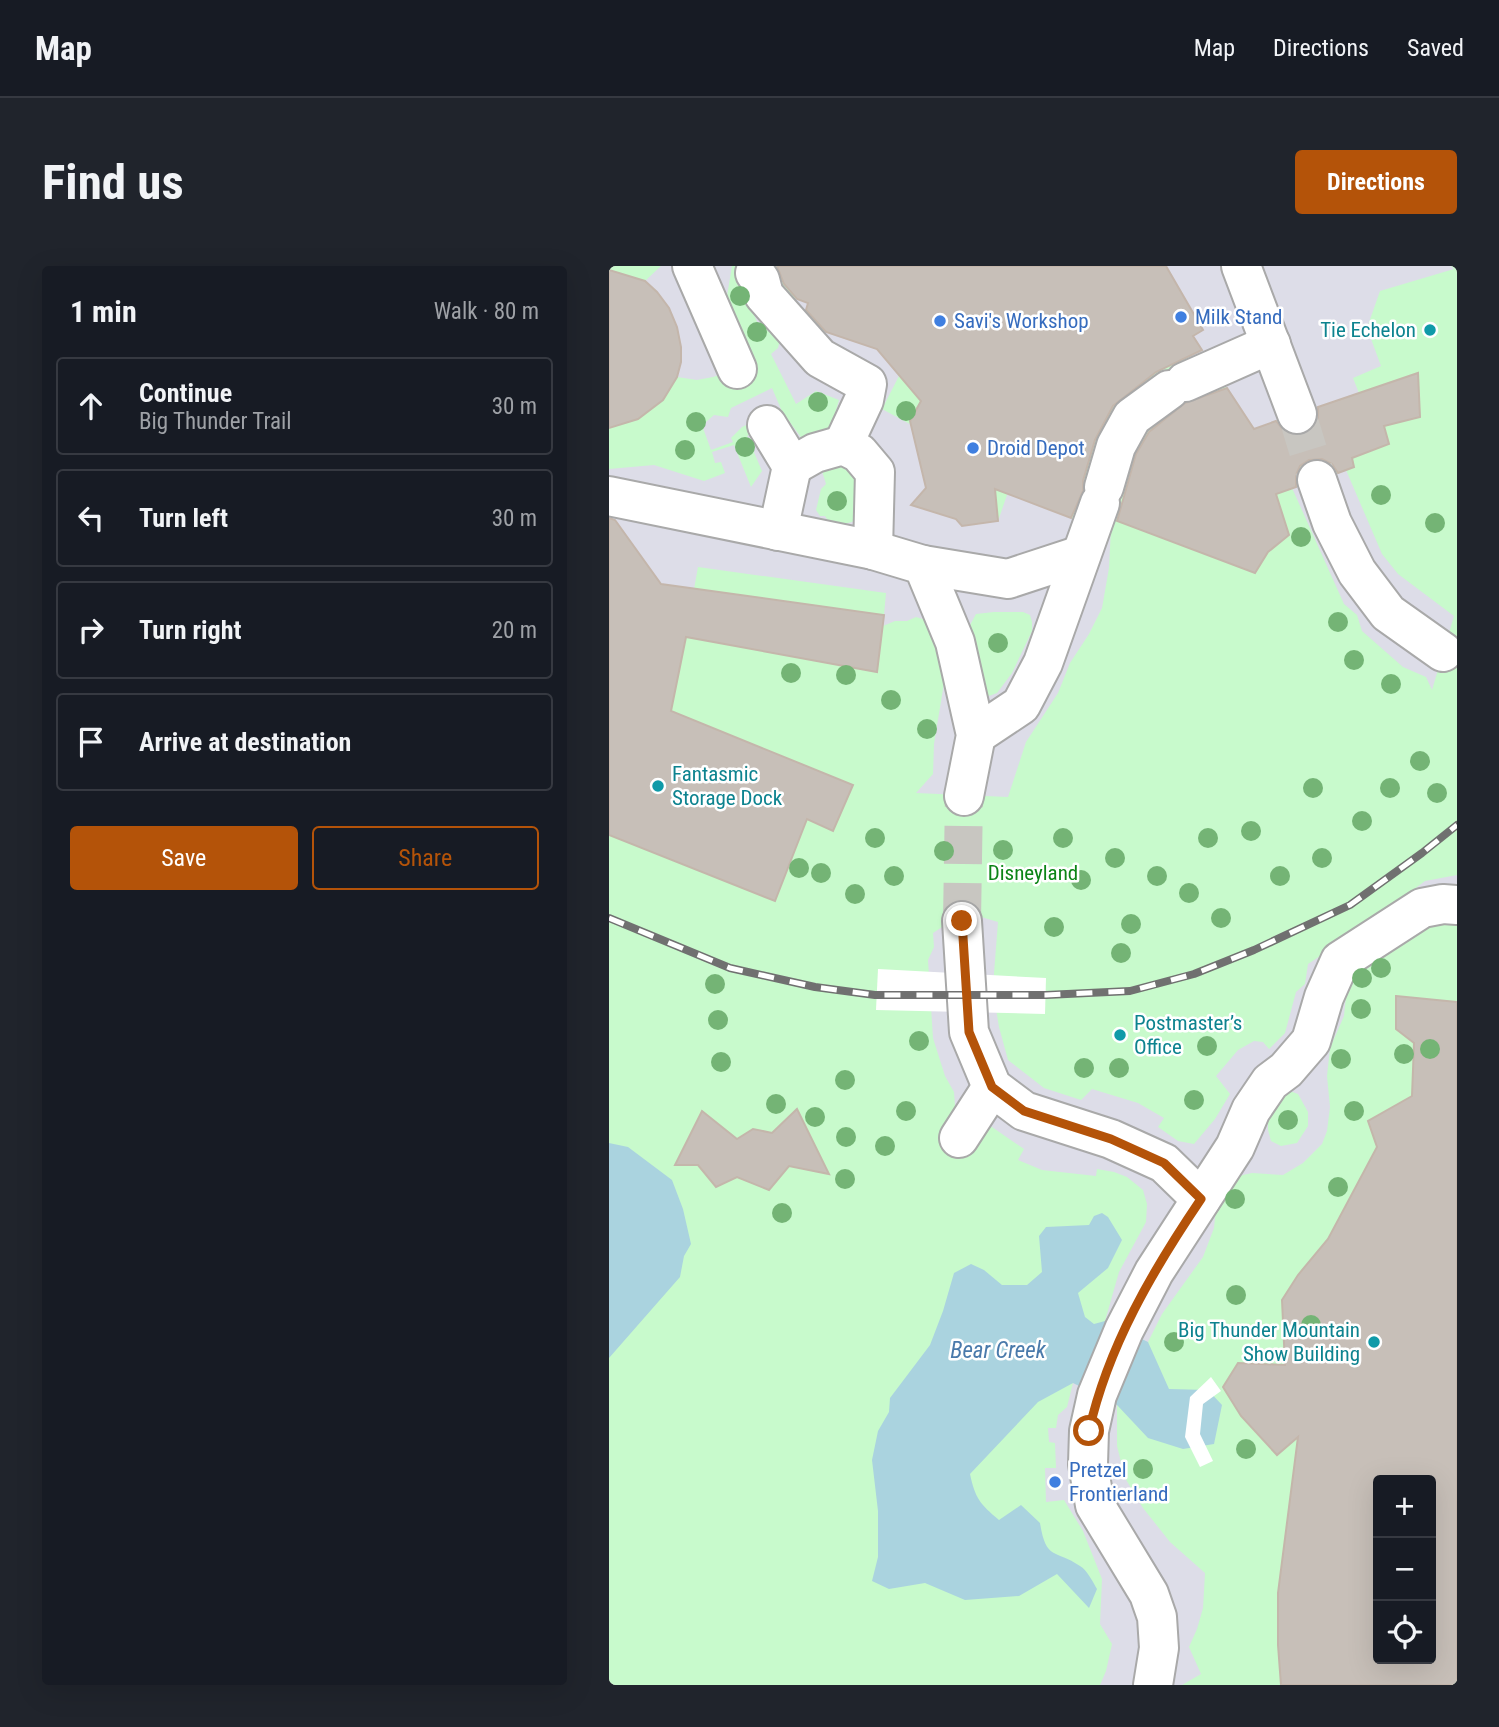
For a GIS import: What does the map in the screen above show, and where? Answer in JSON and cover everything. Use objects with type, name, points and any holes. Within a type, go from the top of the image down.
[{"type":"street","points":[[1241,266],[1297,414]]},
{"type":"street","points":[[778,531],[792,466],[755,402],[716,270],[760,280],[764,295],[820,358],[867,384],[865,400],[842,445]]},
{"type":"street","points":[[976,735],[1021,705],[1043,663],[1102,495],[1116,446],[1132,417],[1177,386],[1271,344]]},
{"type":"street","points":[[792,466],[815,453],[842,445],[859,453],[875,472],[873,550]]},
{"type":"street","points":[[1317,480],[1332,523],[1357,572],[1388,613],[1443,652]]},
{"type":"street","points":[[609,496],[873,550],[923,565],[1008,579],[1081,555]]},
{"type":"street","points":[[923,565],[955,642],[976,735],[964,796]]},
{"type":"street","points":[[1153,1685],[1159,1648],[1157,1617],[1149,1594],[1095,1505],[1088,1464],[1089,1431],[1097,1395],[1127,1324],[1154,1272],[1235,1147],[1251,1110],[1271,1082],[1286,1070],[1311,1041],[1324,997],[1340,961],[1422,908],[1443,904],[1457,905]]},
{"type":"street","points":[[962,921],[969,1032],[992,1087],[1024,1111],[1111,1139],[1164,1163],[1201,1199]]},
{"type":"street","points":[[959,1138],[992,1087]]},
{"type":"green space","name":"Disneyland","points":[[609,266],[1457,266],[1457,1685],[609,1685]]},
{"type":"shaded area","points":[[661,266],[732,266],[727,296],[754,359],[737,369],[713,377],[697,380],[677,377],[681,347],[677,327],[669,308],[645,281]]},
{"type":"shaded area","points":[[1157,266],[1451,266],[1454,269],[1380,291],[1367,328],[1381,366],[1353,378],[1359,393],[1254,429],[1225,385],[1207,394],[1184,348]]},
{"type":"shaded area","points":[[780,293],[808,303],[803,324],[876,348],[899,376],[882,409],[919,429],[927,488],[916,504],[919,508],[937,494],[962,525],[998,521],[1008,492],[1077,520],[1111,528],[1109,568],[1102,608],[1070,663],[1058,693],[1026,742],[1008,797],[916,793],[933,774],[934,744],[944,683],[942,663],[935,638],[926,620],[916,617],[883,626],[886,593],[698,567],[694,589],[655,583],[642,557],[630,549],[609,546],[609,469],[654,465],[704,481],[725,473],[721,462],[715,463],[712,452],[734,445],[751,487],[762,471],[747,436],[786,417],[803,440],[830,431],[839,400],[816,391],[796,404],[771,354],[778,348],[780,340],[772,329],[761,331],[749,303]],"holes":[[[843,461],[859,481],[858,516],[852,522],[843,524],[829,522],[816,510],[821,489],[826,484],[822,471]],[[1023,612],[1030,615],[1032,631],[1012,673],[997,693],[989,696],[981,685],[970,625],[976,614]]]},
{"type":"shaded area","points":[[772,388],[781,409],[742,427],[731,438],[733,442],[711,450],[703,428],[706,422],[714,415],[728,417],[731,408]]},
{"type":"shaded area","points":[[1346,470],[1382,554],[1398,574],[1454,616],[1432,690],[1426,677],[1403,667],[1362,631],[1357,615],[1344,604],[1292,488]]},
{"type":"shaded area","points":[[1457,875],[1457,921],[1443,921],[1420,930],[1348,976],[1344,1016],[1330,1048],[1327,1076],[1330,1107],[1327,1131],[1322,1144],[1303,1163],[1283,1175],[1252,1173],[1234,1177],[1217,1198],[1214,1228],[1203,1257],[1162,1314],[1117,1404],[1117,1446],[1125,1478],[1143,1508],[1170,1542],[1205,1573],[1203,1608],[1189,1647],[1201,1674],[1182,1685],[1100,1685],[1112,1644],[1100,1624],[1102,1579],[1083,1531],[1064,1500],[1046,1502],[1045,1468],[1056,1468],[1055,1443],[1049,1442],[1048,1428],[1056,1428],[1058,1415],[1067,1407],[1073,1383],[1105,1321],[1119,1272],[1146,1222],[1147,1204],[1143,1190],[1127,1177],[1097,1169],[1096,1176],[1042,1170],[1018,1160],[1024,1149],[989,1125],[952,1121],[954,1092],[945,1076],[933,1038],[928,960],[934,947],[933,933],[948,923],[978,916],[998,922],[994,997],[1008,1060],[1044,1088],[1081,1100],[1092,1089],[1138,1103],[1164,1118],[1158,1127],[1178,1141],[1194,1144],[1215,1119],[1230,1094],[1216,1076],[1238,1050],[1254,1041],[1263,1042],[1269,1049],[1285,1033],[1296,992],[1305,984],[1308,964],[1347,938],[1377,928],[1409,893],[1425,881]],"holes":[[[1287,1090],[1298,1094],[1308,1112],[1308,1126],[1297,1143],[1281,1146],[1271,1141],[1268,1110]]]},
{"type":"water","points":[[609,1143],[628,1147],[672,1180],[683,1209],[691,1244],[684,1256],[680,1277],[609,1358]]},
{"type":"water","name":"Bear Creek","points":[[1102,1213],[1108,1217],[1122,1240],[1108,1268],[1078,1293],[1085,1317],[1094,1324],[1105,1321],[1148,1342],[1169,1389],[1208,1390],[1222,1405],[1214,1444],[1183,1449],[1148,1438],[1117,1405],[1073,1383],[1038,1402],[970,1474],[979,1500],[999,1520],[1021,1505],[1040,1523],[1049,1549],[1085,1570],[1097,1589],[1089,1608],[1057,1574],[1019,1596],[965,1600],[925,1583],[889,1589],[872,1581],[878,1557],[878,1511],[872,1460],[878,1431],[889,1412],[890,1398],[930,1345],[954,1273],[971,1264],[984,1270],[1002,1285],[1027,1285],[1042,1272],[1039,1236],[1046,1227],[1089,1225],[1094,1216]]},
{"type":"pier","points":[[878,969],[1046,978],[1045,1014],[876,1010]]},
{"type":"pier","points":[[1211,1377],[1221,1391],[1203,1404],[1200,1434],[1213,1461],[1200,1467],[1185,1437],[1190,1397]]},
{"type":"building","points":[[777,266],[1166,266],[1203,330],[1193,336],[1202,350],[1156,372],[1113,406],[1095,440],[1083,481],[1083,491],[1071,518],[995,489],[998,521],[962,526],[956,519],[911,505],[926,488],[910,421],[921,401],[877,349],[826,332],[806,310],[808,303],[797,299],[784,284]]},
{"type":"building","points":[[609,270],[645,281],[657,292],[669,308],[677,327],[681,362],[677,377],[663,400],[638,419],[609,428]]},
{"type":"building","points":[[1418,373],[1420,417],[1384,426],[1389,444],[1352,458],[1354,467],[1338,473],[1332,464],[1322,459],[1309,460],[1300,466],[1296,475],[1296,487],[1276,494],[1289,535],[1268,552],[1255,573],[1117,521],[1136,454],[1149,432],[1185,403],[1227,388],[1254,429],[1276,421],[1284,431],[1293,435],[1304,435],[1314,427],[1318,418],[1318,407]]},
{"type":"building","points":[[609,518],[615,520],[661,584],[884,615],[877,672],[686,637],[671,711],[853,785],[833,831],[807,819],[775,901],[609,835]]},
{"type":"building","name":"Big Thunder Mountain Show Building","points":[[1396,996],[1457,1002],[1457,1685],[1281,1685],[1278,1593],[1298,1437],[1277,1455],[1241,1416],[1223,1387],[1238,1363],[1285,1365],[1282,1300],[1298,1275],[1328,1239],[1377,1147],[1368,1121],[1412,1096],[1414,1043],[1396,1029]]},
{"type":"building","points":[[797,1109],[829,1174],[789,1166],[769,1190],[737,1177],[716,1187],[698,1165],[675,1165],[702,1111],[737,1139],[753,1129],[772,1133]]},
{"type":"tunnel","points":[[1297,414],[1317,480]]},
{"type":"tunnel","points":[[962,921],[964,796]]},
{"type":"railway","points":[[609,918],[730,968],[815,987],[875,995],[1046,995],[1130,991],[1194,974],[1254,950],[1350,905],[1457,825]]},
{"type":"place","name":"Milk Stand","points":[[1181,317]]},
{"type":"place","name":"Savi's Workshop","points":[[940,321]]},
{"type":"place","name":"Tie Echelon","points":[[1430,330]]},
{"type":"place","name":"Droid Depot","points":[[973,448]]},
{"type":"place","name":"Fantasmic Storage Dock","points":[[658,786]]},
{"type":"place","name":"Postmaster’s Office","points":[[1120,1035]]},
{"type":"place","name":"Big Thunder Mountain Show Building","points":[[1374,1342]]},
{"type":"place","name":"Pretzel Frontierland","points":[[1055,1482]]},
{"type":"route","points":[[962,921],[969,1032],[992,1087],[1024,1111],[1111,1139],[1164,1163],[1201,1199],[1154,1272],[1124,1330],[1097,1395],[1089,1431]]}]
